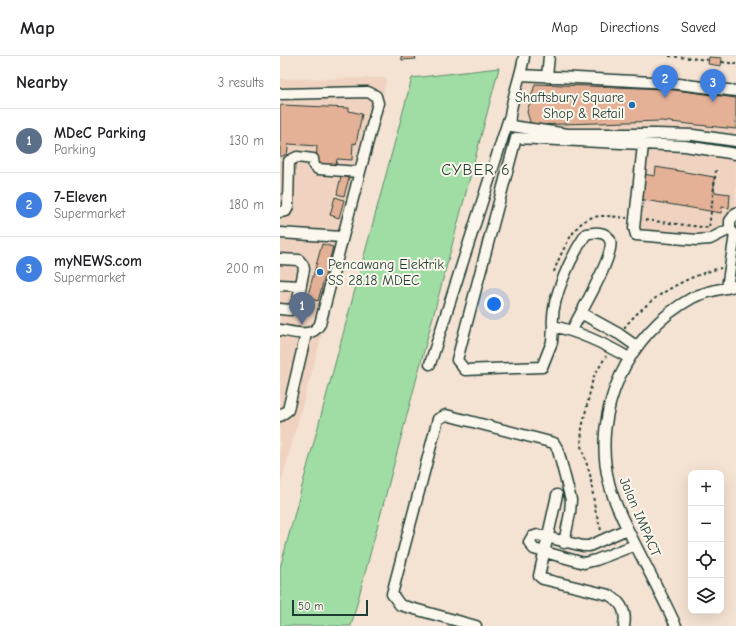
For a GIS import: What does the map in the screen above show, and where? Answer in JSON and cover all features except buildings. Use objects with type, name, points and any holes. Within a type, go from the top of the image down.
[{"type":"street","points":[[430,364],[509,118],[521,75],[524,56]]},
{"type":"street","points":[[547,77],[549,56]]},
{"type":"street","points":[[521,75],[670,83],[736,91]]},
{"type":"street","points":[[280,94],[368,92],[376,96],[378,103],[320,324],[316,330],[306,334],[280,330]]},
{"type":"street","points":[[509,118],[509,124],[515,127],[568,134],[692,135],[736,141]]},
{"type":"street","points":[[572,330],[599,279],[611,249],[611,241],[607,236],[598,232],[586,234],[572,254],[553,310],[552,342],[542,367],[465,370],[457,360],[516,138],[685,146],[736,154]]},
{"type":"street","points":[[643,145],[634,228],[636,235],[698,240],[734,233]]},
{"type":"street","points":[[280,212],[286,211],[288,206],[288,165],[292,158],[313,159],[314,166],[318,169],[360,172]]},
{"type":"street","points":[[731,287],[734,233],[730,221],[736,213]]},
{"type":"street","points":[[280,233],[342,237]]},
{"type":"street","points":[[280,259],[299,260],[304,269],[294,308],[290,310],[280,309]]},
{"type":"street","points":[[280,285],[300,286]]},
{"type":"street","name":"Jalan IMPACT","points":[[676,626],[635,546],[609,485],[605,466],[604,446],[607,418],[618,378],[636,346],[657,323],[673,310],[694,298],[710,291],[731,287]]},
{"type":"street","points":[[581,313],[619,334],[636,346]]},
{"type":"street","points":[[553,326],[572,330],[629,358]]},
{"type":"street","points":[[280,416],[288,410],[306,334]]},
{"type":"street","points":[[476,626],[400,605],[392,594],[438,419],[446,416],[554,443],[558,450],[571,500],[564,543]]},
{"type":"street","points":[[557,495],[543,552],[539,573],[541,578],[609,595],[622,607],[626,618],[624,626]]},
{"type":"street","points":[[627,528],[589,546],[576,546],[535,535],[530,540],[532,548],[573,560],[590,562],[635,546]]},
{"type":"path","points":[[669,56],[709,60]]},
{"type":"path","points":[[722,62],[736,64]]},
{"type":"shaded area","points":[[387,78],[352,225],[280,487],[280,79]]},
{"type":"shaded area","name":"Shaftsbury Square Shop & Retail","points":[[523,78],[667,86],[736,94],[736,137],[569,131],[515,125],[511,121]]},
{"type":"shaded area","points":[[647,149],[685,151],[736,158],[736,227],[726,227],[710,236],[642,234],[637,228]]},
{"type":"green space","points":[[499,68],[351,626],[280,626],[280,568],[412,78]]},
{"type":"place","name":"7-Eleven","points":[[665,98]]},
{"type":"place","name":"myNEWS.com","points":[[713,102]]},
{"type":"place","name":"Shaftsbury Square Shop & Retail","points":[[632,105]]},
{"type":"place","name":"Pencawang Elektrik SS 28.18 MDEC","points":[[320,272]]},
{"type":"place","name":"MDeC Parking","points":[[302,325]]},
{"type":"district","name":"CYBER 6","points":[[476,170]]}]
